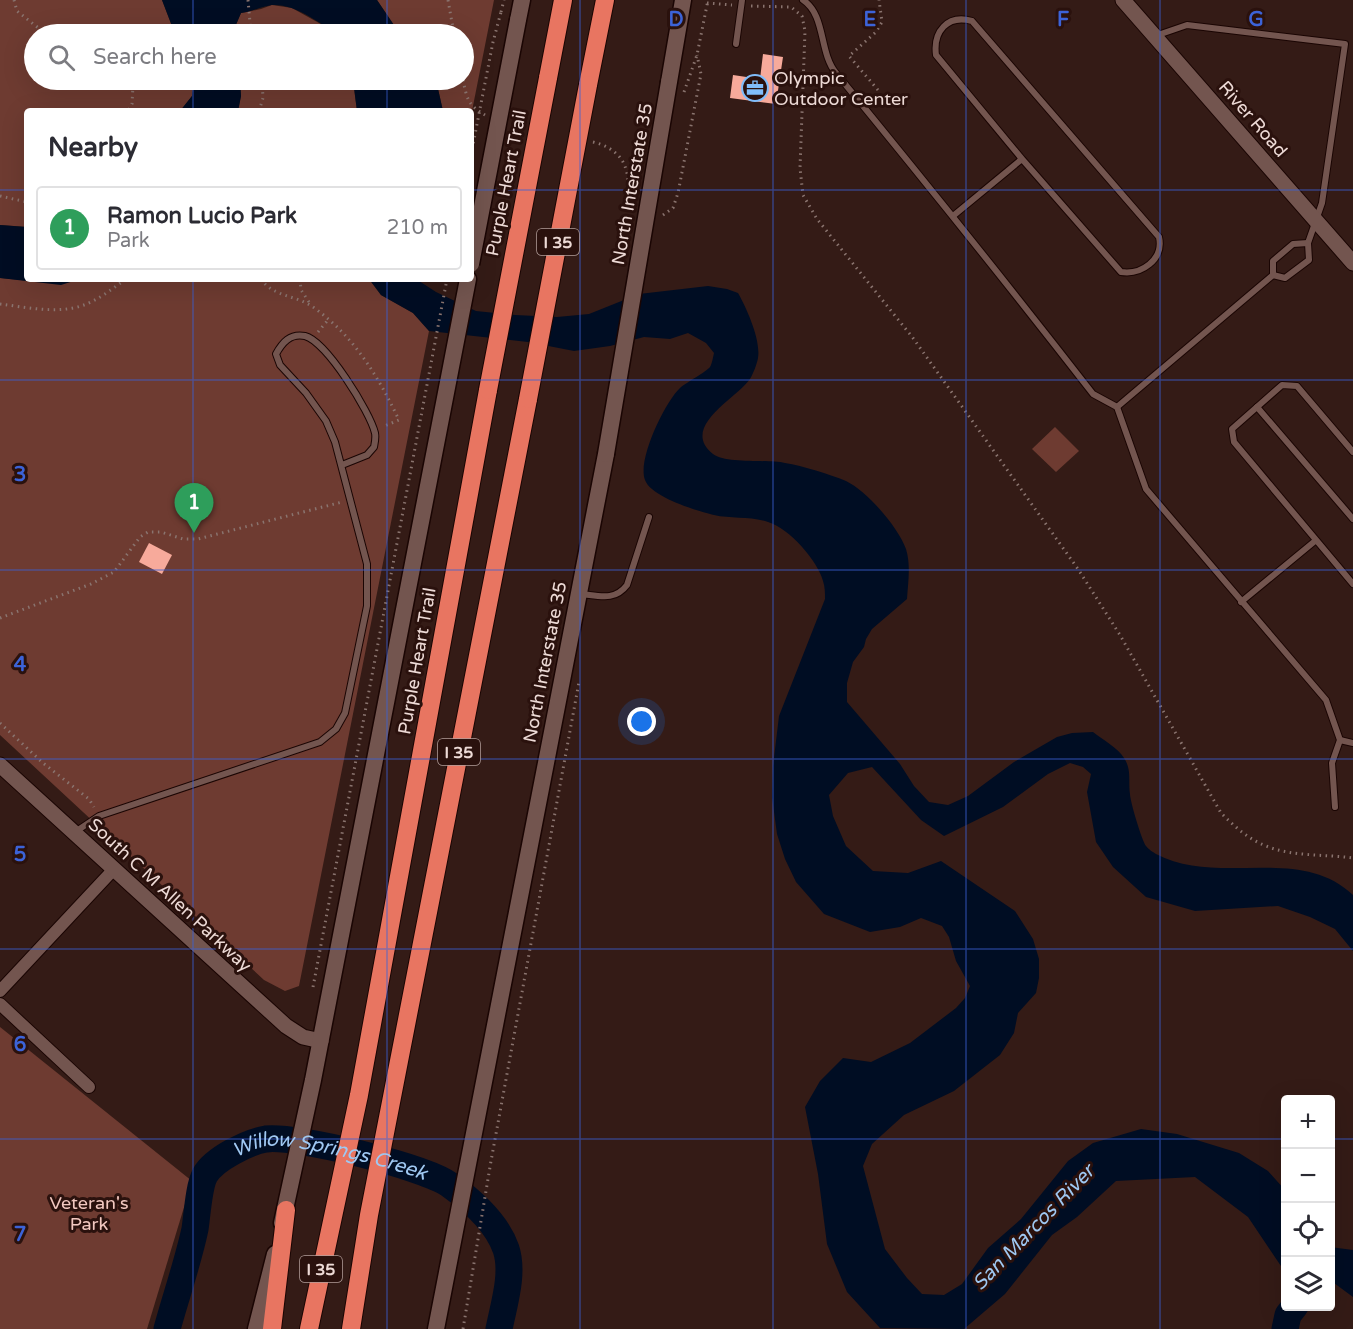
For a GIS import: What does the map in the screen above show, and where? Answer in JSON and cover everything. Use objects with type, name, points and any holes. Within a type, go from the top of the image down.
[{"type":"highway","name":"Purple Heart Trail","points":[[309,1329],[358,1095],[488,390],[563,0]]},
{"type":"highway","name":"I 35","points":[[351,1329],[369,1215],[604,0]]},
{"type":"highway","points":[[273,1329],[286,1206]]},
{"type":"main road","points":[[474,248],[522,0]]},
{"type":"main road","name":"North Interstate 35","points":[[437,1323],[606,454],[683,0]]},
{"type":"main road","points":[[256,1329],[286,1206],[321,1041],[467,282]]},
{"type":"street","name":"River Road","points":[[1123,0],[1353,263]]},
{"type":"street","name":"South C M Allen Parkway","points":[[0,765],[286,1026],[303,1037],[321,1041]]},
{"type":"street","points":[[0,991],[114,869]]},
{"type":"street","points":[[0,1004],[89,1087]]},
{"type":"lane","points":[[803,0],[813,9],[830,67],[953,216],[1094,394],[1117,407],[1146,489],[1326,700],[1341,740],[1332,763],[1335,807]]},
{"type":"lane","points":[[736,44],[742,3]]},
{"type":"lane","points":[[959,19],[972,21],[1159,237],[1161,246],[1151,263],[1133,274],[1121,272],[1022,159],[936,55],[935,40],[939,32],[951,21],[959,19]]},
{"type":"lane","points":[[1154,36],[1186,25],[1353,45]]},
{"type":"lane","points":[[1273,275],[1285,278],[1309,260],[1308,243],[1324,192],[1345,44]]},
{"type":"lane","points":[[953,216],[1022,159]]},
{"type":"lane","points":[[1117,407],[1273,275],[1273,261],[1293,244],[1308,243]]},
{"type":"lane","points":[[75,833],[99,816],[320,742],[336,729],[345,713],[367,606],[367,564],[342,465],[326,421],[306,393],[280,365],[276,354],[281,344],[291,337],[304,336],[312,340],[332,360],[353,387],[374,430],[374,447],[366,455],[342,465]]},
{"type":"lane","points":[[1353,452],[1297,386],[1282,386],[1232,429],[1234,442],[1353,584]]},
{"type":"lane","points":[[1257,407],[1353,519]]},
{"type":"lane","points":[[578,593],[613,596],[622,593],[627,585],[649,517]]},
{"type":"lane","points":[[1241,602],[1315,541]]},
{"type":"lane","points":[[1341,740],[1353,743]]},
{"type":"path","points":[[14,0],[17,11],[33,24]]},
{"type":"path","points":[[248,0],[250,24]]},
{"type":"path","points":[[448,0],[452,24]]},
{"type":"path","points":[[474,140],[493,42],[504,0]]},
{"type":"path","points":[[878,90],[849,56],[876,32],[882,22],[879,0]]},
{"type":"path","points":[[684,92],[698,54],[707,1],[791,7],[802,16],[804,42],[800,168],[803,195],[816,219],[913,338],[1078,569],[1120,635],[1221,813],[1239,831],[1266,846],[1293,853],[1353,858]]},
{"type":"path","points":[[658,217],[673,208],[678,193],[701,74],[698,54]]},
{"type":"path","points":[[130,108],[133,90]]},
{"type":"path","points":[[260,108],[262,90]]},
{"type":"path","points":[[465,90],[466,97],[474,108]]},
{"type":"path","points":[[474,108],[486,116]]},
{"type":"path","points":[[584,140],[605,145],[625,162],[628,177],[627,205],[633,213]]},
{"type":"path","points":[[0,196],[24,201]]},
{"type":"path","points":[[0,304],[52,309],[81,306],[122,282]]},
{"type":"path","points":[[263,282],[275,292],[312,306]]},
{"type":"path","points":[[300,282],[301,290],[312,306],[346,336],[365,357],[384,389],[399,420],[374,430]]},
{"type":"path","points":[[313,987],[446,282]]},
{"type":"path","points":[[312,340],[328,320]]},
{"type":"path","points":[[0,618],[91,584],[114,572],[140,537],[148,532],[161,532],[183,539],[198,539],[351,500]]},
{"type":"path","points":[[463,1328],[490,1161],[580,678]]},
{"type":"path","points":[[0,723],[43,763],[89,798],[99,816]]},
{"type":"green space","points":[[0,0],[162,0],[171,24],[24,24],[24,90],[193,90],[192,96],[182,108],[24,108],[24,227],[0,225]]},
{"type":"green space","points":[[377,0],[494,0],[473,108],[442,108],[438,90],[474,90],[474,24],[393,24]]},
{"type":"green space","points":[[272,5],[292,8],[321,24],[236,24],[241,13]]},
{"type":"green space","points":[[241,90],[354,90],[357,108],[239,108]]},
{"type":"green space","points":[[0,278],[61,284],[69,282],[371,282],[381,295],[413,313],[429,331],[299,986],[285,991],[264,980],[0,735]]},
{"type":"green space","points":[[1055,427],[1079,451],[1056,472],[1032,449]]},
{"type":"green space","name":"Veteran's Park","points":[[0,1027],[192,1181],[147,1329],[0,1329]]},
{"type":"water","points":[[162,0],[377,0],[393,24],[321,24],[298,10],[273,5],[241,13],[236,24],[171,24]]},
{"type":"water","points":[[193,90],[241,90],[241,96],[239,108],[182,108],[192,96]]},
{"type":"water","points":[[354,90],[438,90],[442,108],[357,108]]},
{"type":"water","points":[[0,225],[24,227],[24,281],[0,278]]},
{"type":"water","points":[[35,282],[70,282],[61,285]]},
{"type":"water","name":"San Marcos River","points":[[371,282],[421,282],[476,311],[557,317],[589,314],[639,294],[708,286],[738,293],[749,316],[757,342],[755,369],[743,387],[706,423],[703,434],[704,444],[719,457],[785,463],[816,470],[846,481],[872,501],[896,530],[908,555],[907,599],[872,629],[866,639],[864,647],[853,662],[847,683],[847,702],[929,802],[948,805],[968,796],[1014,762],[1057,737],[1072,733],[1093,732],[1118,751],[1126,762],[1129,771],[1129,789],[1139,829],[1146,846],[1156,854],[1180,863],[1205,867],[1283,868],[1308,872],[1332,880],[1353,895],[1353,951],[1335,929],[1278,906],[1195,911],[1146,897],[1113,867],[1096,842],[1087,792],[1091,774],[1083,767],[1070,763],[1048,774],[1003,807],[944,836],[921,820],[872,767],[848,773],[829,795],[833,816],[846,846],[873,871],[908,873],[941,861],[1015,911],[1033,939],[1039,959],[1036,993],[1018,1013],[1014,1033],[1000,1055],[954,1091],[904,1115],[872,1144],[863,1166],[885,1249],[922,1294],[944,1295],[962,1284],[988,1248],[1021,1219],[1068,1161],[1093,1143],[1141,1129],[1177,1134],[1239,1153],[1268,1171],[1281,1186],[1281,1266],[1248,1217],[1195,1177],[1116,1181],[1077,1217],[1052,1235],[1005,1294],[964,1329],[880,1328],[847,1292],[827,1244],[818,1174],[805,1107],[820,1081],[843,1058],[871,1062],[910,1043],[956,1008],[965,998],[970,986],[956,961],[949,937],[942,926],[921,918],[900,927],[870,932],[824,914],[796,882],[785,859],[777,834],[772,797],[779,716],[825,599],[825,588],[820,573],[801,546],[776,525],[755,519],[714,515],[697,510],[656,492],[645,480],[645,459],[654,432],[667,405],[680,388],[710,367],[714,353],[706,343],[688,333],[670,339],[644,337],[610,346],[574,351],[528,342],[429,331],[413,313],[381,295]]},
{"type":"water","points":[[1335,1248],[1353,1250],[1353,1297],[1335,1284]]},
{"type":"building","name":"Olympic Outdoor Center","points":[[763,54],[783,57],[776,104],[730,98],[733,75],[760,79]]},
{"type":"building","points":[[149,543],[172,555],[162,574],[139,562]]},
{"type":"waterway","name":"Willow Springs Creek","points":[[167,1329],[195,1229],[205,1175],[216,1163],[232,1152],[266,1139],[304,1142],[389,1161],[436,1178],[450,1185],[466,1198],[490,1221],[506,1249],[509,1278],[499,1329]]},
{"type":"waterway","name":"Willow Springs Creek","points":[[1285,1329],[1291,1311]]},
{"type":"place","name":"Olympic Outdoor Center","points":[[755,88]]},
{"type":"place","name":"Ramon Lucio Park","points":[[194,533]]}]
